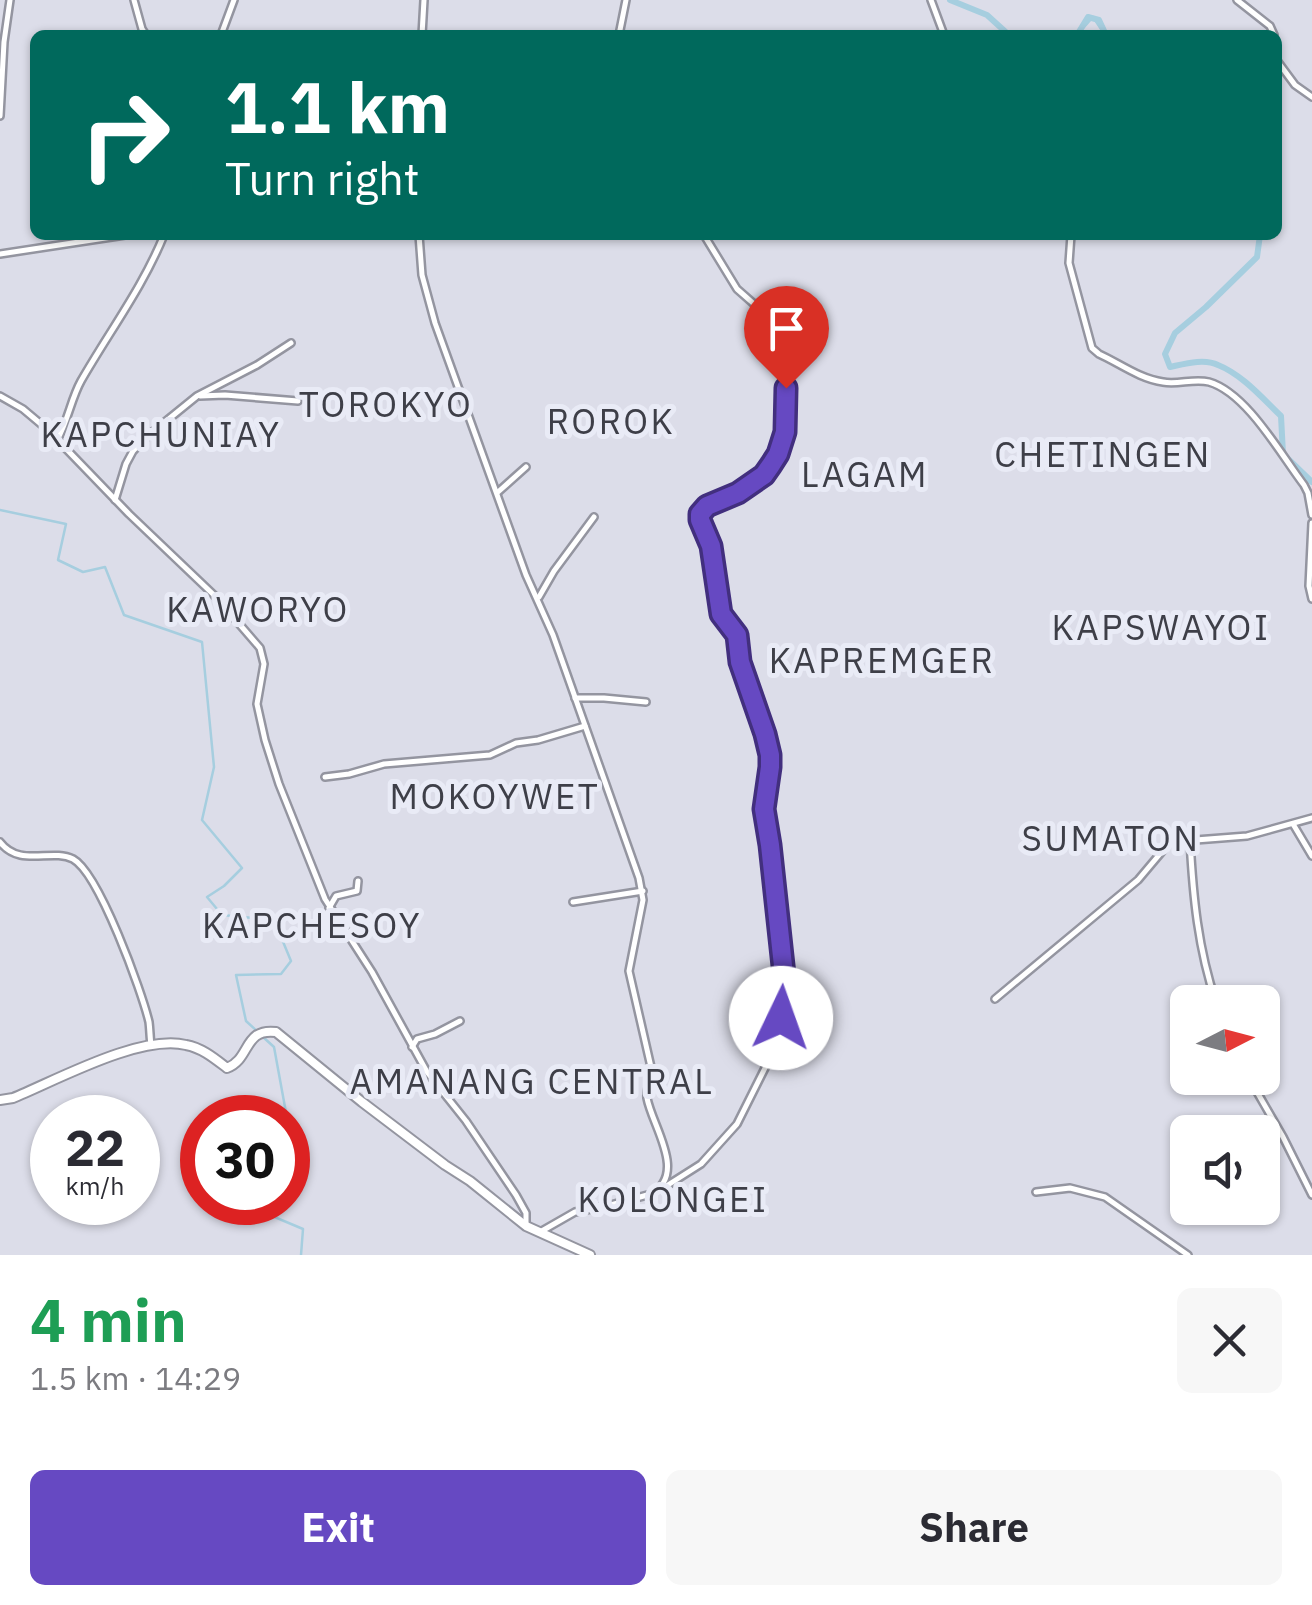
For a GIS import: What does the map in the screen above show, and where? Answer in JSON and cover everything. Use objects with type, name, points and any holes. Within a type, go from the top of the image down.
[{"type":"main road","points":[[0,1100],[14,1098],[114,1055],[151,1046],[191,1046],[230,1068],[256,1035],[276,1032],[526,1226],[590,1255]]},
{"type":"street","points":[[0,116],[2,56],[10,0]]},
{"type":"street","points":[[134,0],[142,30]]},
{"type":"street","points":[[224,30],[234,0]]},
{"type":"street","points":[[422,30],[424,0]]},
{"type":"street","points":[[620,30],[626,0]]},
{"type":"street","points":[[931,0],[942,30]]},
{"type":"street","points":[[1237,0],[1272,30]]},
{"type":"street","points":[[1282,67],[1295,85],[1312,97]]},
{"type":"street","points":[[0,254],[92,240]]},
{"type":"street","points":[[57,440],[78,386],[144,277],[162,240]]},
{"type":"street","points":[[419,240],[422,275],[461,396],[643,890],[629,971],[651,1067],[648,1100],[667,1161],[657,1191]]},
{"type":"street","points":[[540,1232],[576,1212],[627,1202],[657,1191],[701,1164],[737,1124],[779,1038],[784,989],[764,809],[770,767],[768,746],[740,662],[737,635],[721,614],[711,546],[700,514],[707,506],[728,498],[764,475],[778,454],[786,420],[786,355],[770,318],[736,289],[707,240]]},
{"type":"street","points":[[1071,240],[1069,263],[1092,348],[1154,380],[1208,382],[1229,394],[1266,433],[1304,485],[1312,515]]},
{"type":"street","points":[[116,500],[126,464],[144,439],[198,396],[291,343]]},
{"type":"street","points":[[198,396],[225,394],[298,401]]},
{"type":"street","points":[[0,396],[23,409],[57,440],[216,597],[260,648],[264,664],[257,704],[265,740],[329,908],[372,972],[427,1072],[500,1168],[526,1213],[526,1226]]},
{"type":"street","points":[[498,492],[526,467]]},
{"type":"street","points":[[538,600],[594,517]]},
{"type":"street","points":[[1312,523],[1312,599]]},
{"type":"street","points":[[574,698],[646,702]]},
{"type":"street","points":[[325,777],[384,764],[490,755],[516,743],[585,726]]},
{"type":"street","points":[[995,999],[1138,880],[1167,844],[1175,840],[1246,836],[1312,818]]},
{"type":"street","points":[[1293,824],[1312,856]]},
{"type":"street","points":[[1190,840],[1199,944],[1211,985]]},
{"type":"street","points":[[0,842],[9,851],[71,858],[82,867],[117,930],[140,991],[151,1046]]},
{"type":"street","points":[[329,908],[336,896],[357,891],[358,881]]},
{"type":"street","points":[[574,902],[643,890]]},
{"type":"street","points":[[412,1047],[417,1039],[460,1021]]},
{"type":"street","points":[[1259,1095],[1312,1194]]},
{"type":"street","points":[[1036,1192],[1070,1188],[1105,1197],[1188,1255]]},
{"type":"waterway","points":[[950,0],[987,15],[1004,30]]},
{"type":"waterway","points":[[1080,30],[1088,17],[1099,20],[1104,30]]},
{"type":"waterway","points":[[1081,30],[1093,17],[1102,30]]},
{"type":"waterway","points":[[1259,240],[1257,257],[1175,333],[1165,354],[1170,367],[1212,363],[1252,388],[1281,416],[1283,454],[1312,482]]},
{"type":"waterway","points":[[0,510],[66,524],[58,560],[83,572],[105,567],[124,615],[202,642],[214,767],[202,820],[242,868],[207,897],[222,915],[274,920],[291,961],[281,974],[236,975],[246,1021],[258,1032]]},
{"type":"waterway","points":[[263,1037],[274,1047],[283,1095]]},
{"type":"waterway","points":[[294,1225],[303,1229],[301,1255]]},
{"type":"district","name":"TOROKYO","points":[[386,405]]},
{"type":"district","name":"ROROK","points":[[611,422]]},
{"type":"district","name":"KAPCHUNIAY","points":[[161,435]]},
{"type":"district","name":"CHETINGEN","points":[[1103,455]]},
{"type":"district","name":"LAGAM","points":[[865,475]]},
{"type":"district","name":"KAWORYO","points":[[258,610]]},
{"type":"district","name":"KAPSWAYOI","points":[[1161,628]]},
{"type":"district","name":"KAPREMGER","points":[[882,661]]},
{"type":"district","name":"MOKOYWET","points":[[495,797]]},
{"type":"district","name":"SUMATON","points":[[1111,839]]},
{"type":"district","name":"KAPCHESOY","points":[[312,926]]},
{"type":"district","name":"AMANANG CENTRAL","points":[[532,1082]]},
{"type":"district","name":"KOLONGEI","points":[[673,1200]]},
{"type":"route","points":[[781,1018],[784,975],[764,809],[770,755],[740,662],[739,640],[721,614],[711,546],[700,514],[707,506],[738,493],[764,475],[771,465],[785,432],[786,388]]}]
